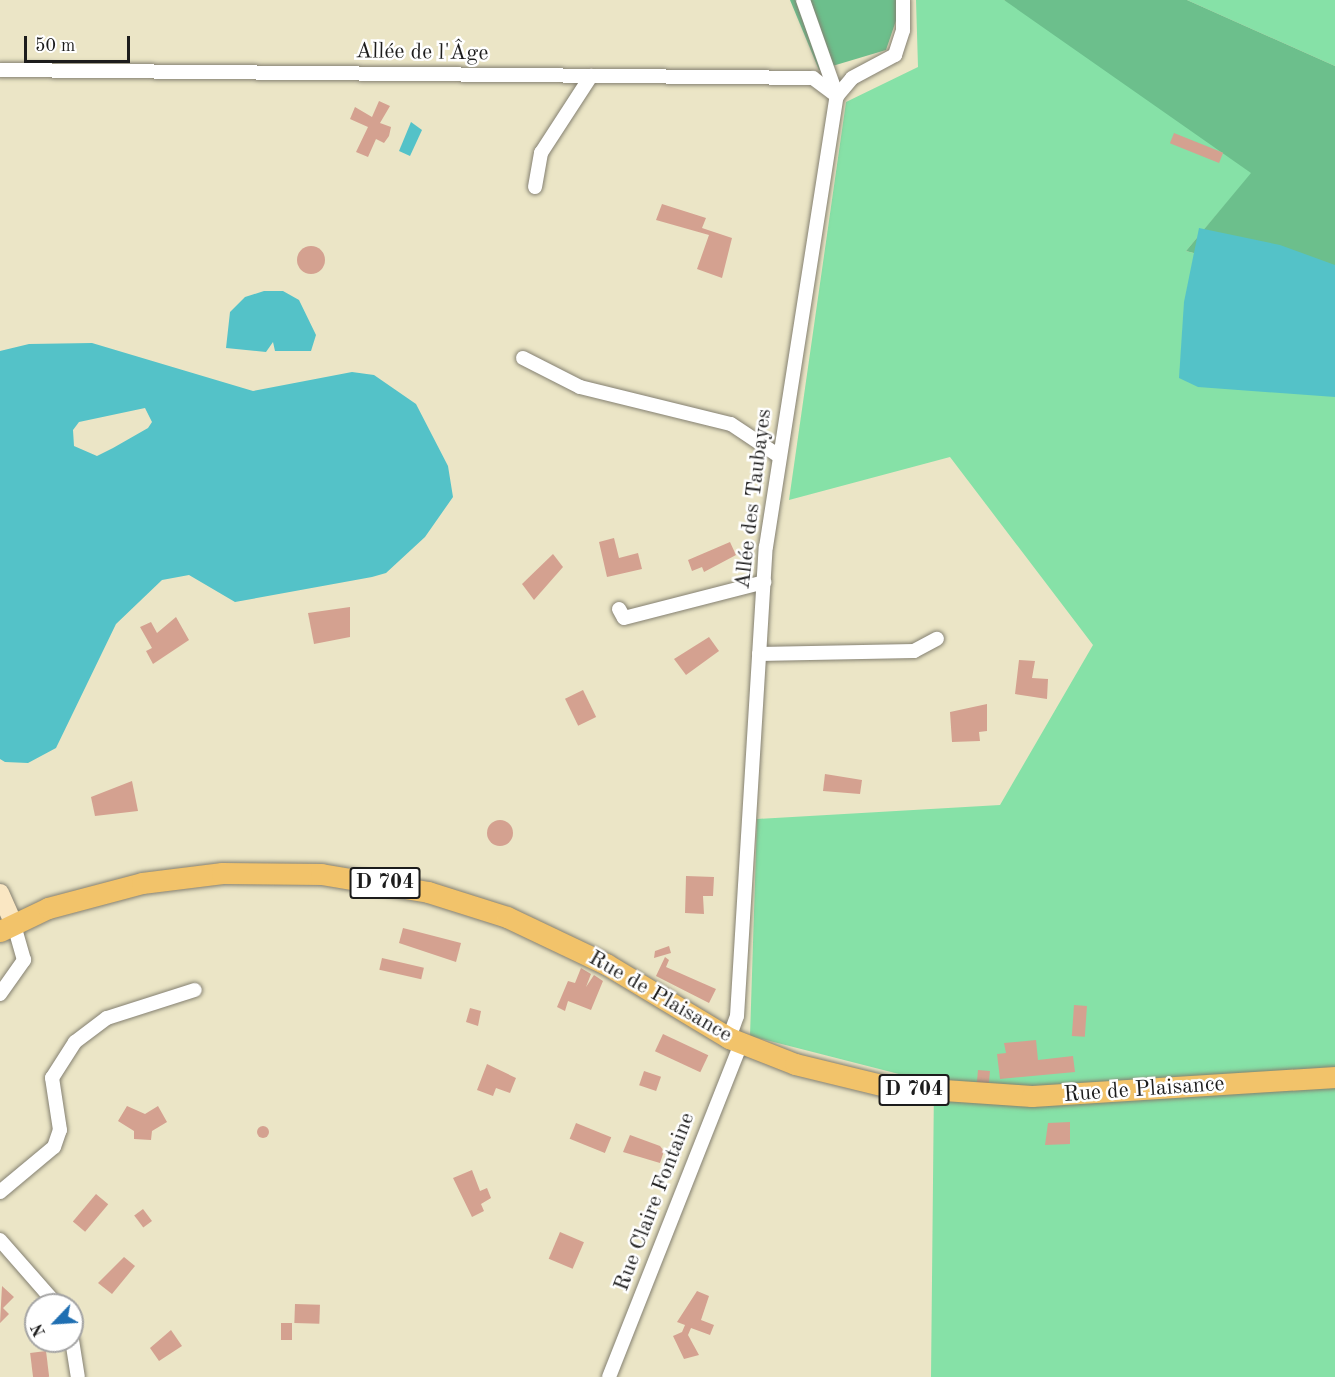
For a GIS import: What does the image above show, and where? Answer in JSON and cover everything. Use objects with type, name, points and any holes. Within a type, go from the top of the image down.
[{"type":"main road","name":"Rue de Plaisance","points":[[7,927],[83,896],[183,877],[273,872],[361,879],[462,901],[540,930],[735,1041],[852,1080],[978,1096],[1094,1094],[1335,1077]]},
{"type":"main road","points":[[0,893],[7,927]]},
{"type":"street","points":[[803,0],[837,96]]},
{"type":"street","points":[[837,96],[852,78],[895,55],[903,30],[903,0]]},
{"type":"street","name":"Allée de l'Âge","points":[[0,70],[813,78],[837,96]]},
{"type":"street","points":[[535,187],[541,153],[591,76]]},
{"type":"street","name":"Allée des Taubayes","points":[[735,1041],[764,582],[778,456],[837,96]]},
{"type":"street","points":[[523,358],[580,387],[731,424],[778,456]]},
{"type":"street","points":[[619,609],[624,618],[764,582]]},
{"type":"street","points":[[759,654],[914,651],[937,639]]},
{"type":"street","points":[[0,994],[24,960],[7,927]]},
{"type":"street","points":[[0,1192],[54,1147],[60,1130],[52,1078],[75,1042],[107,1018],[195,990]]},
{"type":"street","name":"Rue Claire Fontaine","points":[[609,1377],[735,1041]]},
{"type":"street","points":[[0,1240],[46,1293]]},
{"type":"street","points":[[74,1353],[78,1377]]},
{"type":"green space","points":[[790,0],[903,0],[886,50],[819,70]]},
{"type":"green space","points":[[916,0],[1004,0],[1021,7],[1252,173],[1186,251],[1335,290],[1335,1377],[931,1377],[934,1083],[750,1036],[757,819],[1000,805],[1093,645],[950,457],[789,500],[846,102],[918,67]]},
{"type":"green space","points":[[1004,0],[1187,0],[1335,66],[1335,290],[1186,251],[1251,173]]},
{"type":"green space","points":[[1187,0],[1335,0],[1335,66]]},
{"type":"water","points":[[411,122],[422,130],[410,156],[399,151]]},
{"type":"water","points":[[1199,228],[1280,245],[1335,265],[1335,397],[1198,387],[1179,378],[1184,302]]},
{"type":"water","points":[[264,291],[283,291],[299,300],[316,335],[311,351],[275,351],[273,342],[266,352],[226,348],[230,312],[245,297]]},
{"type":"water","points":[[92,343],[253,391],[352,372],[374,375],[416,404],[448,466],[453,497],[425,537],[386,573],[372,577],[235,602],[189,575],[162,580],[116,624],[56,748],[28,763],[5,762],[0,759],[0,351],[29,344]],"holes":[[[145,408],[152,422],[148,428],[97,456],[74,446],[73,430],[79,422]]]},
{"type":"building","points":[[379,101],[390,106],[380,123],[391,127],[384,143],[376,139],[368,157],[356,152],[368,127],[350,119],[355,107],[372,117]]},
{"type":"building","points":[[1174,133],[1223,153],[1219,163],[1170,143]]},
{"type":"building","points":[[662,204],[706,218],[702,228],[732,238],[722,278],[697,269],[709,235],[656,220]]},
{"type":"building","points":[[311,246],[321,250],[325,260],[321,270],[311,274],[301,270],[297,260],[301,250]]},
{"type":"building","points":[[614,538],[619,558],[638,553],[642,569],[607,577],[599,542]]},
{"type":"building","points":[[730,542],[736,555],[704,572],[702,567],[692,571],[688,560]]},
{"type":"building","points":[[553,554],[563,567],[534,600],[522,584]]},
{"type":"building","points":[[350,607],[350,637],[314,644],[308,613]]},
{"type":"building","points":[[176,617],[189,640],[153,664],[146,651],[152,648],[140,627],[151,622],[157,633]]},
{"type":"building","points":[[709,637],[719,651],[686,675],[674,659]]},
{"type":"building","points":[[1019,660],[1035,661],[1032,678],[1048,679],[1047,699],[1015,694]]},
{"type":"building","points":[[583,690],[596,717],[578,726],[565,699]]},
{"type":"building","points":[[987,704],[987,731],[979,732],[980,741],[952,742],[950,712]]},
{"type":"building","points":[[825,774],[862,780],[860,794],[823,791]]},
{"type":"building","points":[[132,781],[138,811],[95,816],[91,797]]},
{"type":"building","points":[[500,820],[509,824],[513,833],[509,842],[500,846],[491,842],[487,833],[491,824]]},
{"type":"building","points":[[686,876],[714,877],[713,896],[703,896],[704,914],[685,913]]},
{"type":"building","points":[[403,928],[461,943],[456,962],[399,943]]},
{"type":"building","points":[[669,946],[671,953],[654,958],[655,951]]},
{"type":"building","points":[[665,957],[669,960],[666,967],[716,989],[709,1003],[656,976]]},
{"type":"building","points":[[382,958],[424,968],[421,979],[379,970]]},
{"type":"building","points":[[581,968],[591,974],[586,987],[594,975],[603,981],[591,1010],[568,1001],[565,1011],[557,1007],[568,981],[575,983]]},
{"type":"building","points":[[1074,1005],[1087,1006],[1085,1037],[1072,1036]]},
{"type":"building","points":[[470,1008],[481,1011],[478,1026],[466,1022]]},
{"type":"building","points":[[663,1034],[708,1055],[700,1072],[655,1051]]},
{"type":"building","points":[[1036,1040],[1038,1060],[1073,1056],[1075,1072],[1000,1079],[997,1054],[1006,1053],[1004,1043]]},
{"type":"building","points":[[487,1064],[516,1078],[510,1093],[496,1088],[493,1096],[477,1090]]},
{"type":"building","points":[[978,1070],[990,1071],[988,1088],[977,1087]]},
{"type":"building","points":[[644,1071],[661,1077],[656,1091],[639,1085]]},
{"type":"building","points":[[127,1106],[145,1114],[158,1106],[167,1122],[152,1131],[151,1140],[134,1139],[134,1131],[118,1121]]},
{"type":"building","points":[[1070,1122],[1070,1144],[1045,1145],[1048,1123]]},
{"type":"building","points":[[576,1123],[611,1137],[605,1153],[570,1139]]},
{"type":"building","points":[[265,1126],[268,1127],[268,1137],[261,1138],[258,1137],[257,1130],[258,1127]]},
{"type":"building","points":[[630,1135],[660,1146],[664,1151],[660,1163],[623,1152]]},
{"type":"building","points":[[472,1170],[480,1191],[487,1188],[491,1198],[481,1204],[484,1211],[472,1217],[453,1178]]},
{"type":"building","points":[[96,1194],[108,1204],[85,1232],[73,1222]]},
{"type":"building","points":[[143,1209],[152,1221],[143,1228],[134,1216]]},
{"type":"building","points":[[560,1232],[584,1242],[573,1269],[549,1259]]},
{"type":"building","points":[[124,1257],[135,1266],[112,1294],[98,1283]]},
{"type":"building","points":[[2,1286],[14,1297],[3,1308],[9,1314],[0,1323]]},
{"type":"building","points":[[697,1291],[709,1296],[701,1320],[714,1325],[710,1335],[691,1328],[688,1335],[699,1355],[684,1359],[673,1336],[682,1332],[685,1325],[677,1322]]},
{"type":"building","points":[[295,1304],[320,1305],[319,1324],[294,1323]]},
{"type":"building","points":[[281,1323],[292,1323],[292,1340],[281,1340]]},
{"type":"building","points":[[171,1330],[182,1346],[159,1361],[150,1348]]},
{"type":"building","points":[[30,1353],[46,1353],[49,1377],[33,1377]]}]
